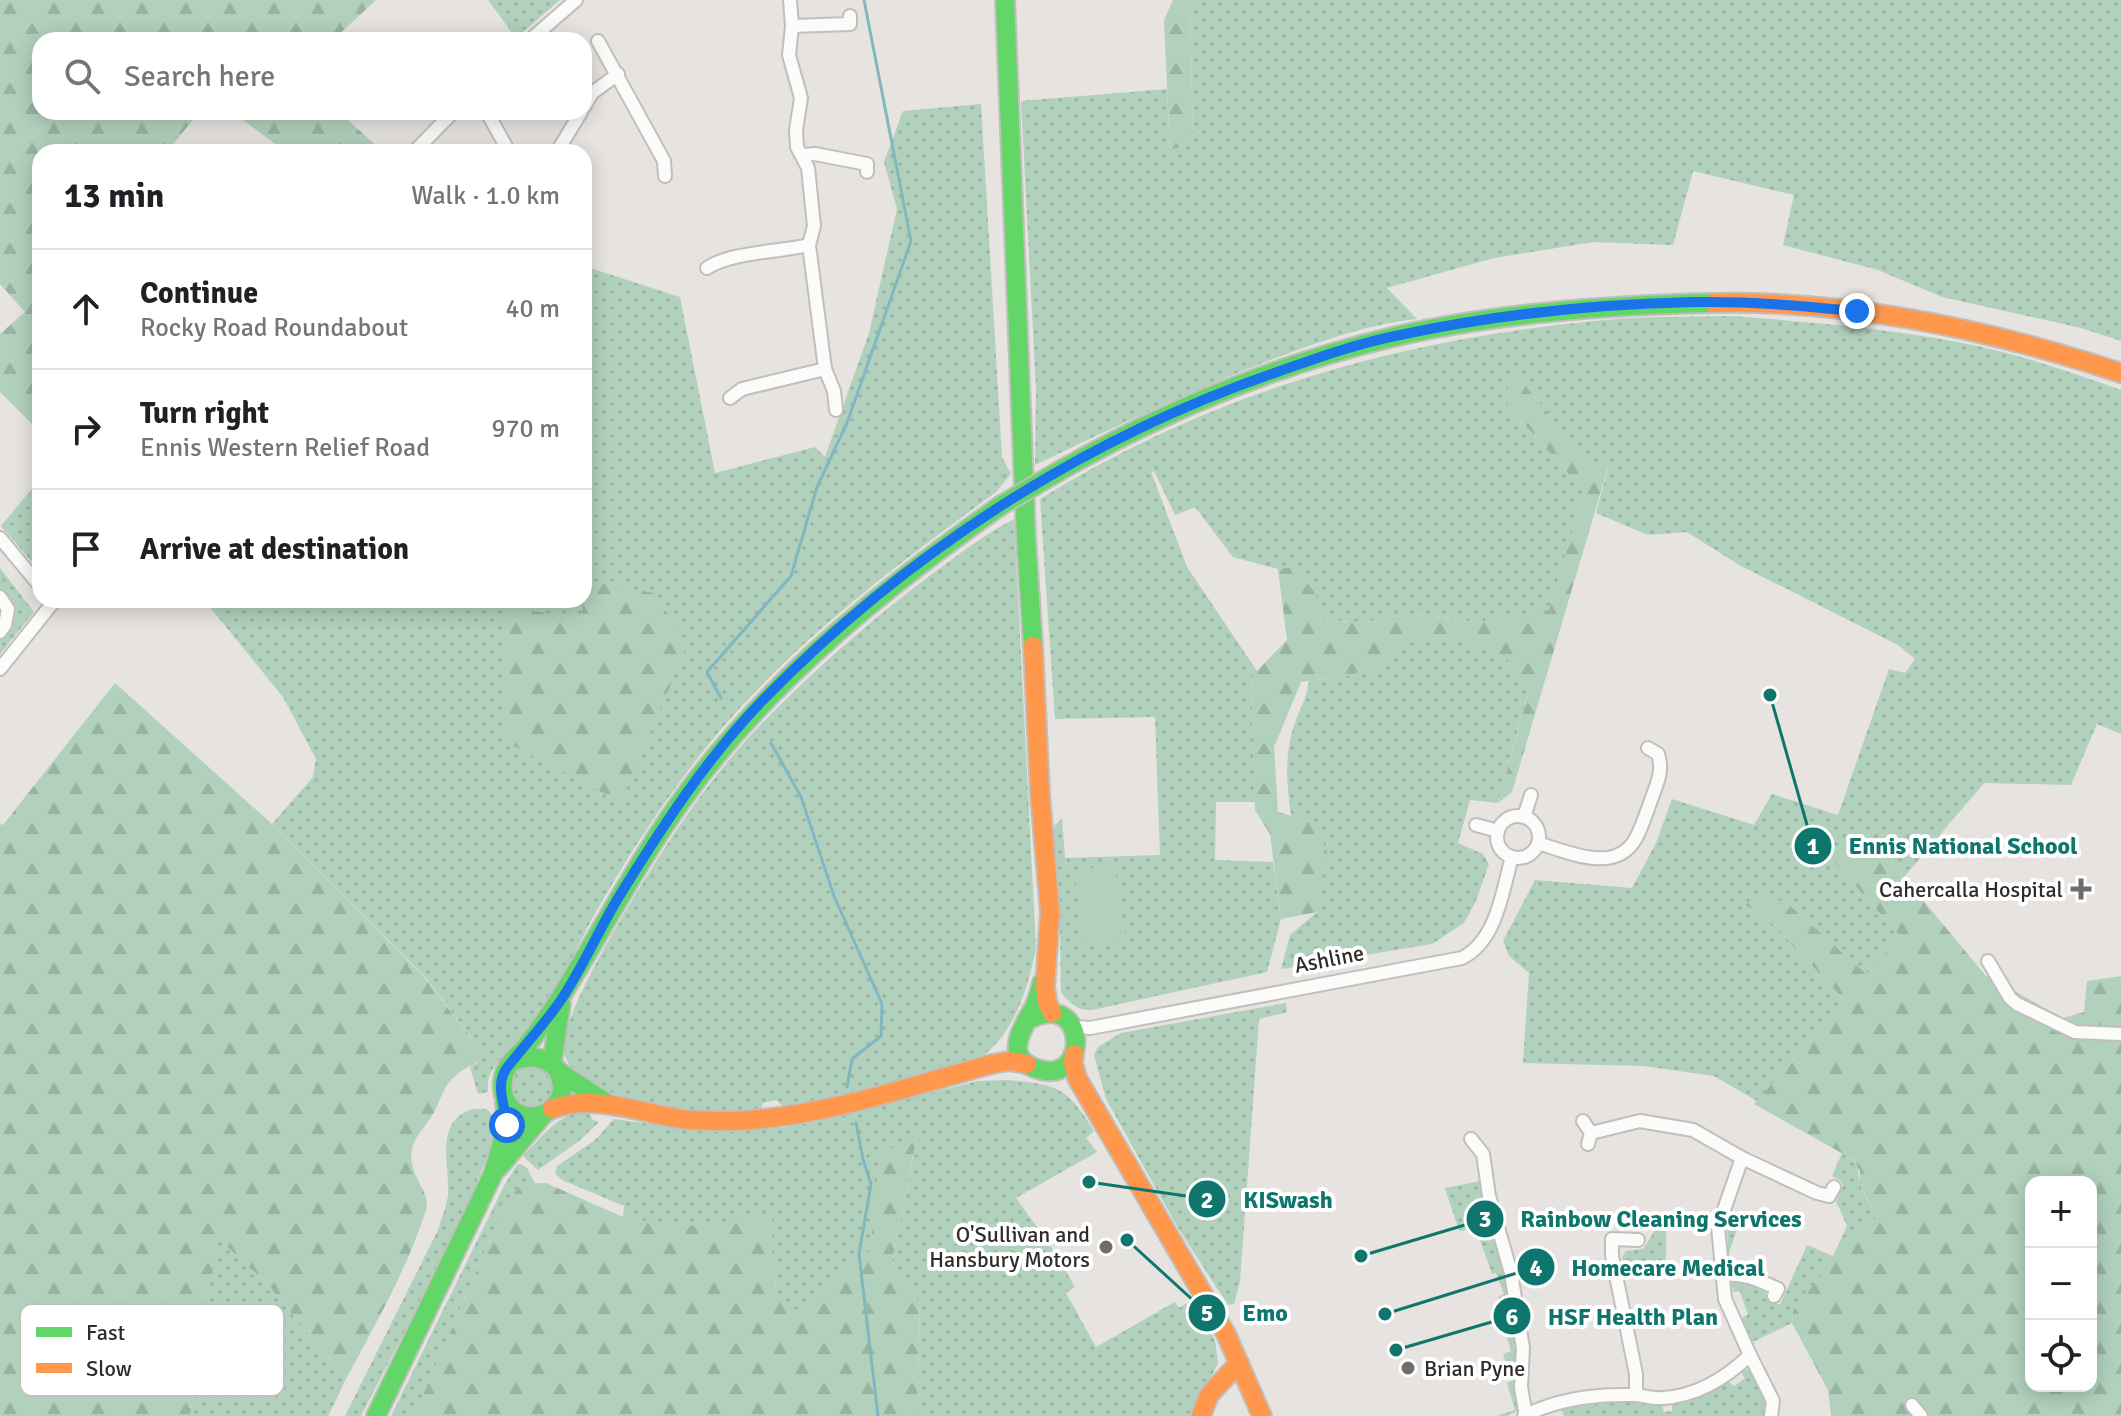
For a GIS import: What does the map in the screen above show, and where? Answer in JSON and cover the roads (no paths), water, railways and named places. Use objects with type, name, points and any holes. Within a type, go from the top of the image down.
[{"type":"main road","points":[[1005,0],[1026,538],[1040,794],[1050,912],[1047,1002],[1052,1013],[1078,1036]]},
{"type":"main road","points":[[376,1416],[493,1174],[507,1125],[501,1083],[507,1067],[561,1000],[657,835],[688,790],[761,703],[858,613],[1000,506],[1130,431],[1223,390],[1395,336],[1540,312],[1694,302],[1777,304],[1857,311],[1995,335],[2070,354],[2121,373]]},
{"type":"main road","points":[[992,1064],[1007,1054],[1034,1010],[1046,968]]},
{"type":"main road","points":[[493,1174],[562,1091],[555,1067],[561,1000]]},
{"type":"main road","points":[[1027,1064],[1018,1050],[1022,1027],[1038,1014],[1052,1013]]},
{"type":"main road","points":[[1053,1071],[1066,1065],[1078,1036]]},
{"type":"main road","points":[[1078,1036],[1073,1063],[1077,1078],[1205,1296],[1262,1416]]},
{"type":"main road","points":[[513,1061],[532,1055],[610,1105]]},
{"type":"main road","points":[[505,1103],[522,1115],[547,1112],[568,1103],[610,1105],[690,1120],[732,1121],[775,1118],[833,1108],[1009,1061],[1027,1064],[1035,1069],[1065,1072],[1077,1078]]},
{"type":"main road","points":[[1201,1416],[1209,1395],[1239,1363]]},
{"type":"street","points":[[539,32],[576,0]]},
{"type":"street","points":[[790,0],[792,26],[789,55],[801,98],[797,147],[808,168],[814,226],[809,245],[825,369],[834,391],[836,410]]},
{"type":"street","points":[[792,26],[850,24],[850,16]]},
{"type":"street","points":[[598,41],[664,161],[665,176]]},
{"type":"street","points":[[592,93],[618,74]]},
{"type":"street","points":[[422,144],[445,120]]},
{"type":"street","points":[[491,120],[505,144]]},
{"type":"street","points":[[562,144],[576,120]]},
{"type":"street","points":[[803,155],[815,154],[867,164],[867,172]]},
{"type":"street","points":[[707,268],[721,259],[809,245]]},
{"type":"street","points":[[730,398],[742,389],[825,369]]},
{"type":"street","points":[[0,538],[5,554],[32,579]]},
{"type":"street","points":[[0,597],[8,609],[5,625],[0,632]]},
{"type":"street","points":[[0,669],[48,608]]},
{"type":"street","points":[[1538,843],[1596,859],[1621,855],[1636,838],[1661,773],[1658,754],[1648,748]]},
{"type":"street","points":[[1524,817],[1531,795]]},
{"type":"street","points":[[1524,817],[1537,828],[1538,843],[1527,855],[1512,857],[1499,845],[1498,831],[1508,818],[1524,817]]},
{"type":"street","points":[[1476,825],[1498,831]]},
{"type":"street","name":"Ashline","points":[[1078,1036],[1462,958],[1472,952],[1490,932],[1512,857]]},
{"type":"street","points":[[1988,961],[2010,998],[2017,1004],[2075,1032],[2121,1034]]},
{"type":"street","points":[[1583,1121],[1589,1138],[1640,1121],[1693,1130],[1742,1158],[1817,1193],[1829,1196],[1834,1187]]},
{"type":"street","points":[[1471,1139],[1483,1154],[1489,1196],[1511,1273],[1523,1348],[1521,1387],[1526,1415],[1551,1404],[1577,1399],[1636,1395],[1659,1399],[1700,1389],[1730,1372],[1750,1355]]},
{"type":"street","points":[[1742,1158],[1718,1227],[1721,1275],[1725,1299],[1773,1401],[1771,1416]]},
{"type":"street","points":[[1636,1395],[1636,1374],[1612,1256],[1612,1239],[1638,1240]]},
{"type":"street","points":[[1721,1275],[1733,1273],[1752,1277],[1778,1289],[1774,1296]]},
{"type":"street","points":[[1912,1405],[1921,1416]]},
{"type":"waterway","points":[[721,698],[707,672],[791,576],[817,487],[847,423],[911,241],[864,0]]},
{"type":"waterway","points":[[771,743],[801,797],[834,896],[882,1004],[881,1036],[852,1059],[847,1087]]},
{"type":"waterway","points":[[856,1123],[871,1184],[859,1254],[878,1416]]},
{"type":"place","name":"Ennis National School","points":[[1770,695]]},
{"type":"place","name":"Cahercalla Hospital","points":[[2081,889]]},
{"type":"place","name":"KISwash","points":[[1089,1182]]},
{"type":"place","name":"Emo","points":[[1127,1240]]},
{"type":"place","name":"O'Sullivan and Hansbury Motors","points":[[1106,1247]]},
{"type":"place","name":"Rainbow Cleaning Services","points":[[1361,1256]]},
{"type":"place","name":"Homecare Medical","points":[[1385,1314]]},
{"type":"place","name":"HSF Health Plan","points":[[1396,1350]]},
{"type":"place","name":"Brian Pyne","points":[[1408,1368]]}]
